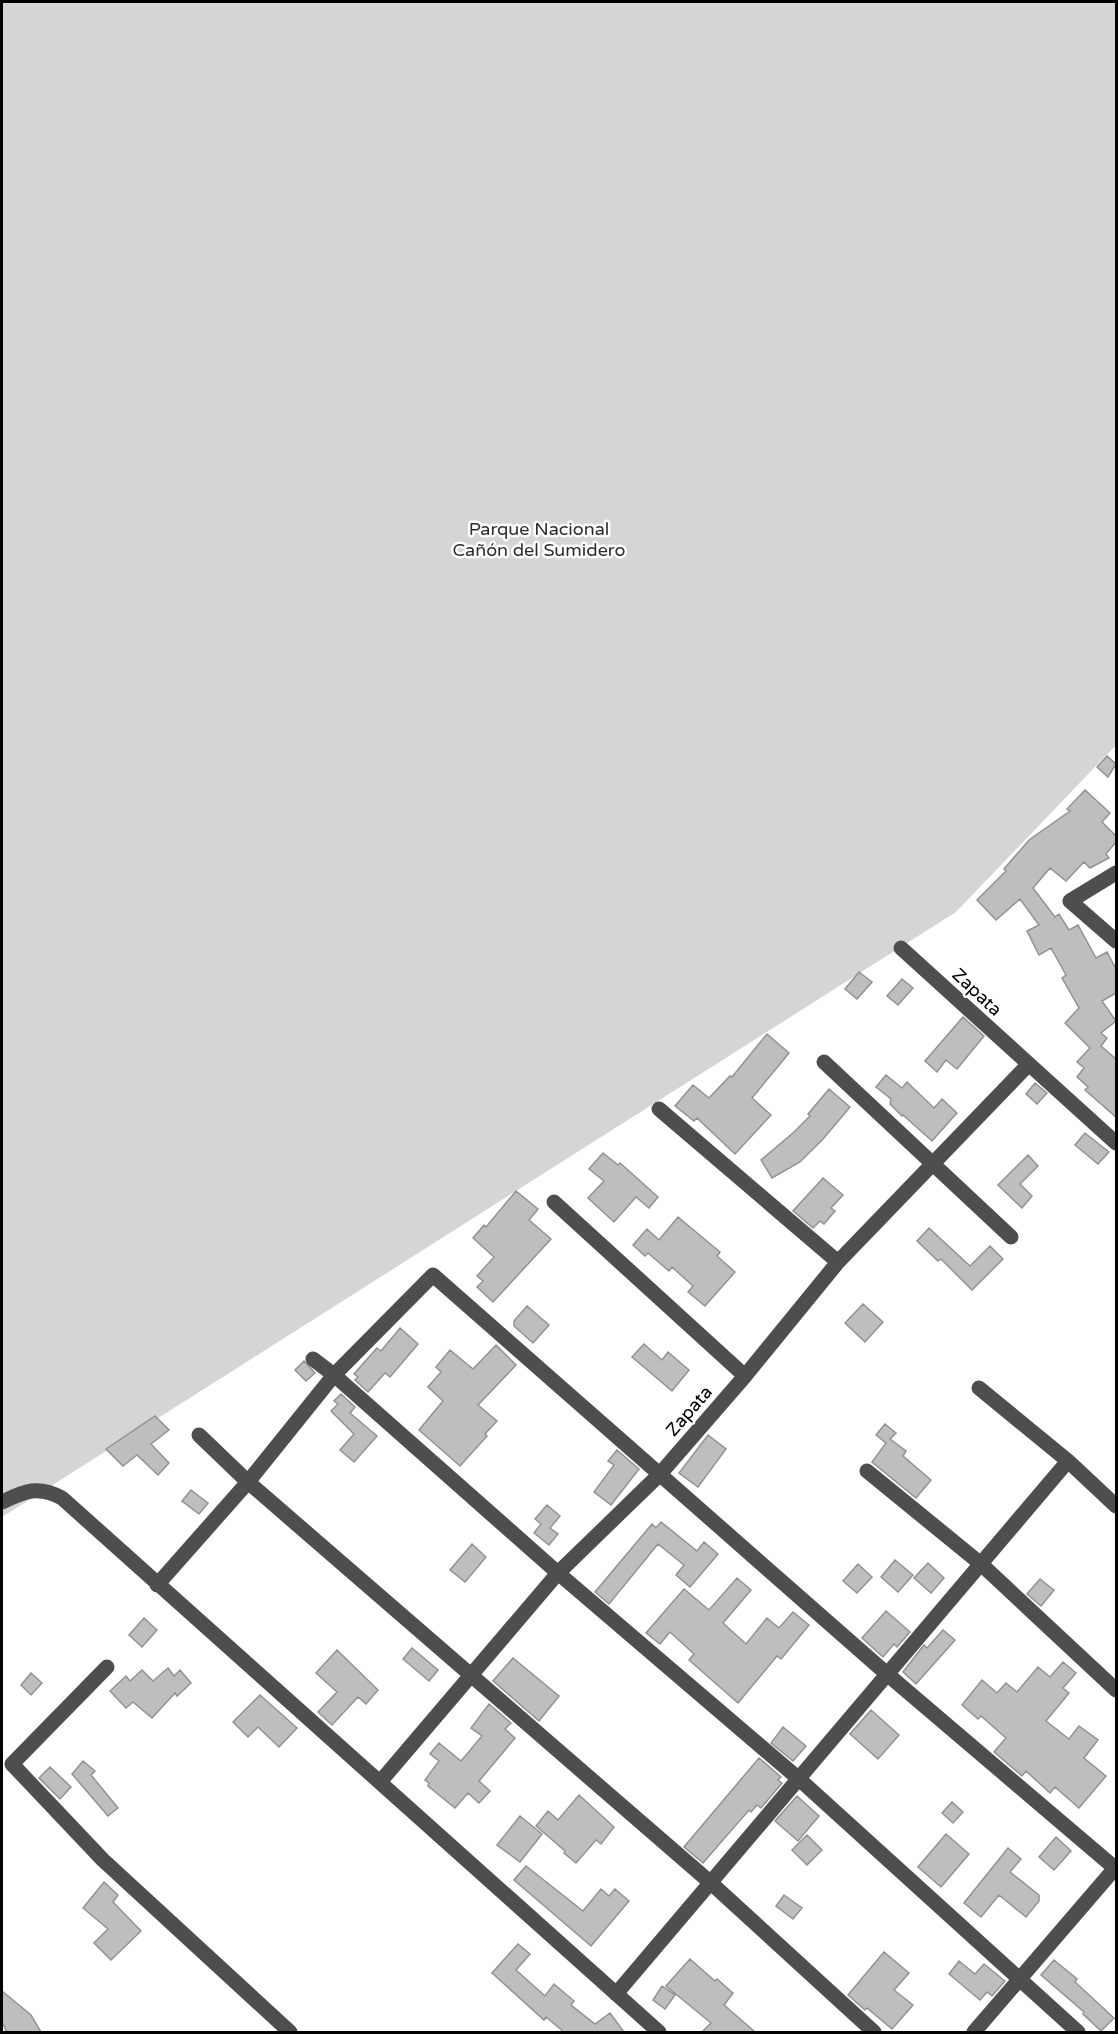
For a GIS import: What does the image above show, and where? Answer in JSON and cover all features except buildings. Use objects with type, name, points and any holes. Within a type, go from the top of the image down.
[{"type":"street","points":[[1116,873],[1070,901],[1116,941]]},
{"type":"street","name":"Zapata","points":[[901,948],[1116,1143]]},
{"type":"street","points":[[824,1062],[1011,1237]]},
{"type":"street","name":"Zapata","points":[[381,1782],[558,1573],[660,1474],[745,1376],[838,1262],[1028,1065]]},
{"type":"street","points":[[659,1109],[838,1262]]},
{"type":"street","points":[[554,1202],[745,1376]]},
{"type":"street","points":[[157,1585],[248,1482],[334,1375],[433,1275],[887,1674],[1116,1868],[974,2032]]},
{"type":"street","points":[[313,1359],[799,1779],[1078,2032]]},
{"type":"street","points":[[979,1388],[1068,1461],[1116,1506]]},
{"type":"street","points":[[199,1435],[248,1482],[711,1883],[874,2032]]},
{"type":"street","points":[[616,1994],[1068,1461]]},
{"type":"street","points":[[867,1471],[981,1564],[1116,1690]]},
{"type":"street","points":[[2,1502],[21,1493],[36,1490],[51,1492],[62,1498],[659,2032]]},
{"type":"street","points":[[107,1667],[12,1764],[103,1860],[290,2032]]},
{"type":"green space","name":"Parque Nacional Cañón del Sumidero","points":[[2,2],[1116,2],[1116,745],[956,912],[2,1517]]}]
